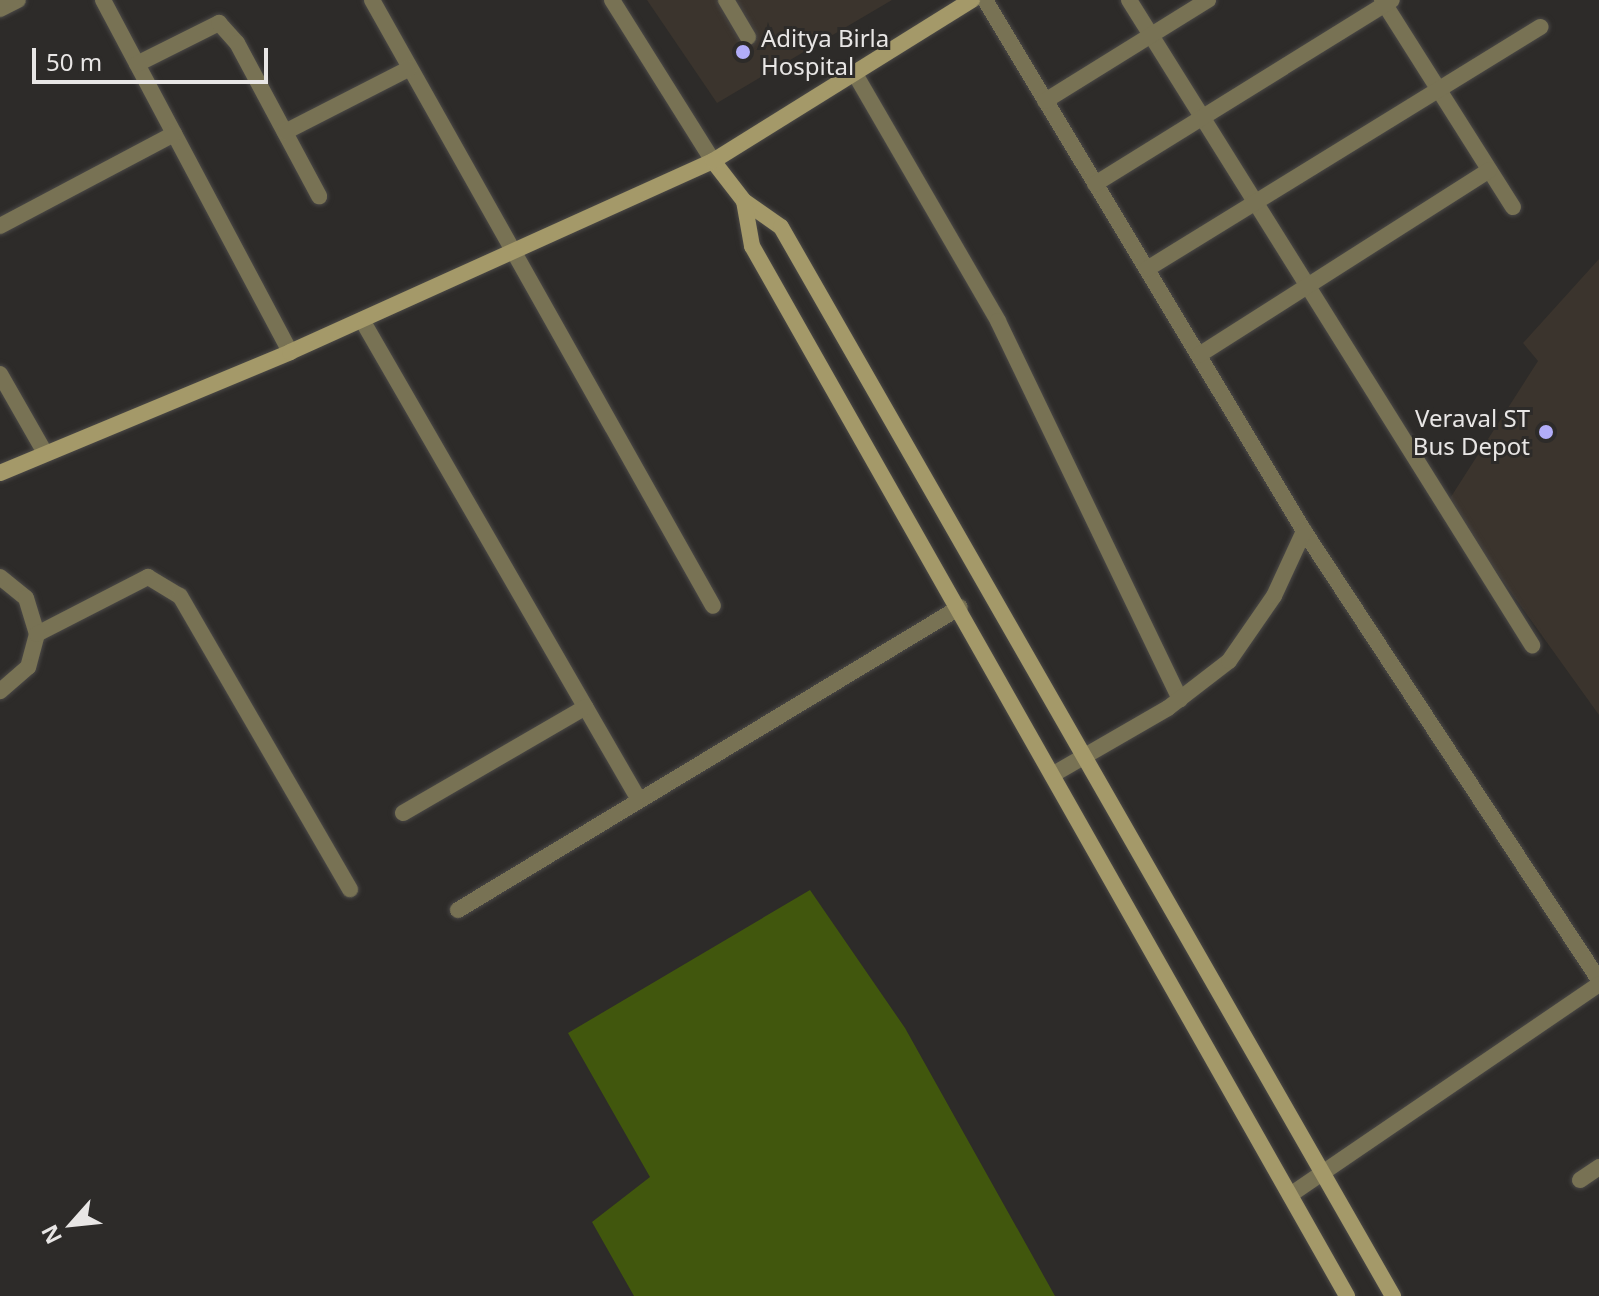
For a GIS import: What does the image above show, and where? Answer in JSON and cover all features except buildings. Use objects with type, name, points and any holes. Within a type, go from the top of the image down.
[{"type":"street","points":[[0,9],[18,0]]},
{"type":"street","points":[[103,0],[290,352]]},
{"type":"street","points":[[372,0],[713,606]]},
{"type":"street","points":[[612,0],[713,161],[744,201],[781,227],[1082,758],[1393,1296]]},
{"type":"street","points":[[726,0],[748,37]]},
{"type":"street","points":[[0,473],[290,352],[713,161],[972,0]]},
{"type":"street","points":[[985,0],[1304,531],[1599,982],[1290,1195]]},
{"type":"street","points":[[1129,0],[1532,645]]},
{"type":"street","points":[[1045,101],[1208,0]]},
{"type":"street","points":[[1095,184],[1386,2],[1513,207]]},
{"type":"street","points":[[137,64],[219,23],[237,43],[319,196]]},
{"type":"street","points":[[1147,269],[1541,27]]},
{"type":"street","points":[[285,132],[410,68]]},
{"type":"street","points":[[855,74],[998,321],[1180,699]]},
{"type":"street","points":[[0,226],[174,134]]},
{"type":"street","points":[[1199,355],[1489,170]]},
{"type":"street","points":[[744,201],[752,246],[960,607],[1347,1296]]},
{"type":"street","points":[[362,320],[639,800]]},
{"type":"street","points":[[0,374],[45,453]]},
{"type":"street","points":[[1052,775],[1180,699],[1229,661],[1274,596],[1304,531]]},
{"type":"street","points":[[0,577],[26,598],[37,634],[28,667],[0,691]]},
{"type":"street","points":[[37,634],[148,577],[180,596],[350,889]]},
{"type":"street","points":[[458,910],[960,607]]},
{"type":"street","points":[[403,813],[586,707]]},
{"type":"street","points":[[1580,1180],[1599,1167]]},
{"type":"shaded area","name":"Aditya Birla Hospital","points":[[647,0],[892,0],[717,103]]},
{"type":"shaded area","name":"Veraval ST Bus Depot","points":[[1599,259],[1599,715],[1447,503],[1538,361],[1523,343]]},
{"type":"shaded area","points":[[810,890],[905,1028],[1055,1296],[634,1296],[592,1222],[650,1177],[568,1033]]},
{"type":"place","name":"Aditya Birla Hospital","points":[[743,52]]},
{"type":"place","name":"Veraval ST Bus Depot","points":[[1546,432]]}]
